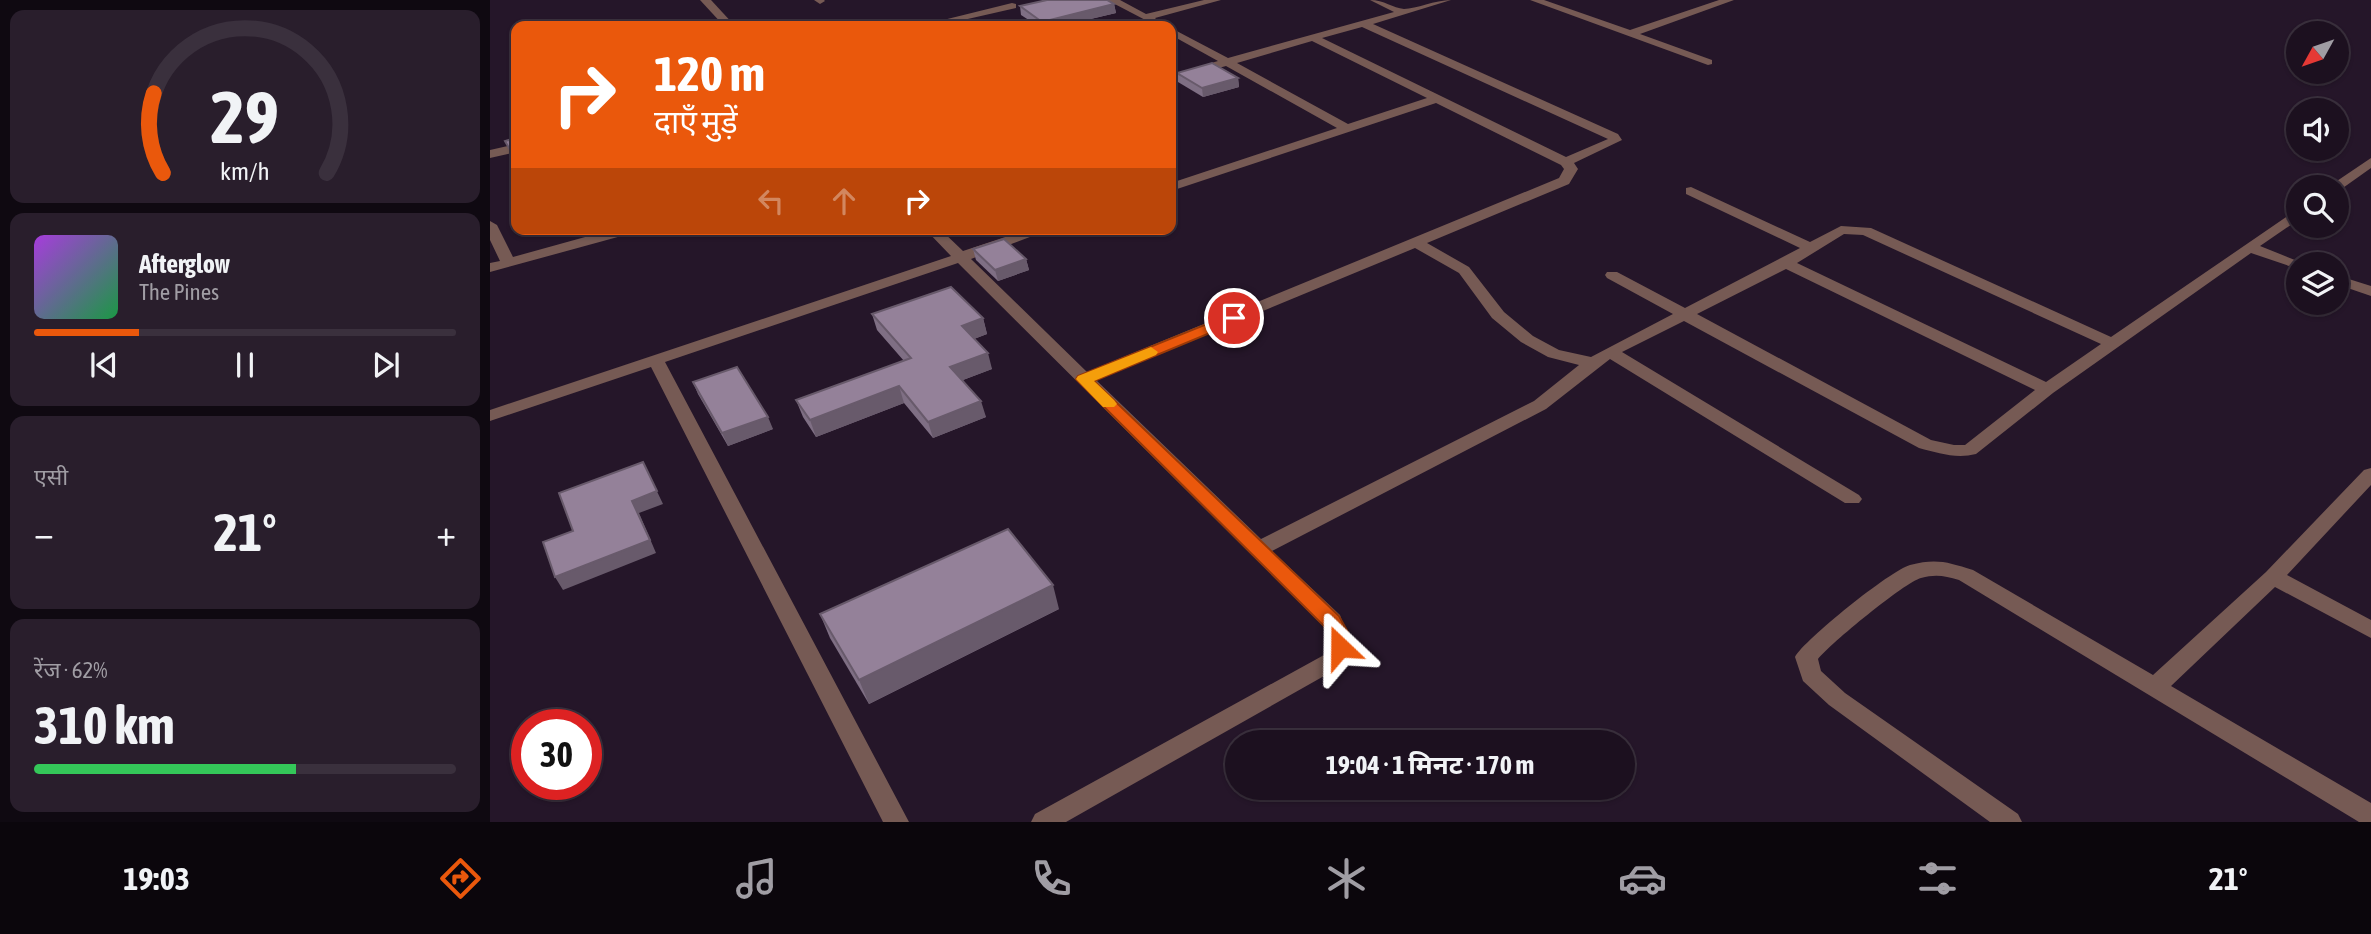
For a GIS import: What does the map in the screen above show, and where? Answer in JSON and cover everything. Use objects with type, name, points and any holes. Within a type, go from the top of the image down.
[{"type":"street","points":[[705,0],[725,21]]},
{"type":"street","points":[[1112,0],[1153,21]]},
{"type":"street","points":[[1145,17],[1216,0]]},
{"type":"street","points":[[1375,0],[1405,13]]},
{"type":"street","points":[[1176,77],[1446,0]]},
{"type":"street","points":[[1535,0],[1708,62]]},
{"type":"street","points":[[1629,34],[1729,0]]},
{"type":"street","points":[[946,21],[1012,6]]},
{"type":"street","points":[[1364,24],[1616,140],[1566,162]]},
{"type":"street","points":[[1176,34],[1348,129]]},
{"type":"street","points":[[1084,379],[1564,181],[1571,169],[1566,162],[1313,38]]},
{"type":"street","points":[[1176,185],[1436,99]]},
{"type":"street","points":[[490,154],[511,149]]},
{"type":"street","points":[[2349,179],[2369,167]]},
{"type":"street","points":[[1691,191],[1811,248]]},
{"type":"street","points":[[1612,275],[1926,444],[1954,452],[1970,450],[2047,389],[2286,221]]},
{"type":"street","points":[[490,225],[508,263]]},
{"type":"street","points":[[1257,550],[1540,405],[1610,352],[1786,263],[1841,230],[1866,231],[2112,343]]},
{"type":"street","points":[[490,268],[609,235]]},
{"type":"street","points":[[937,235],[1332,621],[1340,636],[1340,647],[1332,661],[1044,822]]},
{"type":"street","points":[[490,416],[1026,235]]},
{"type":"street","points":[[1416,243],[1464,270],[1498,315],[1527,339],[1554,354],[1593,363]]},
{"type":"street","points":[[2248,247],[2286,261]]},
{"type":"street","points":[[1786,263],[2047,389]]},
{"type":"street","points":[[2349,283],[2371,291]]},
{"type":"street","points":[[1610,352],[1852,499]]},
{"type":"street","points":[[656,362],[896,822]]},
{"type":"street","points":[[2156,686],[2273,577],[2371,474]]},
{"type":"street","points":[[2009,822],[1837,699],[1811,675],[1806,657],[1822,639],[1912,572],[1941,567],[1966,575],[2371,816]]},
{"type":"street","points":[[2273,577],[2371,630]]},
{"type":"building","points":[[1047,0],[1107,0],[1114,4],[1046,21],[1041,21],[1020,6]]},
{"type":"building","points":[[1212,63],[1238,78],[1202,88],[1177,73]]},
{"type":"building","points":[[511,139],[511,151],[505,141]]},
{"type":"building","points":[[1004,239],[1026,259],[995,270],[973,249]]},
{"type":"building","points":[[951,287],[983,318],[962,326],[988,353],[950,367],[981,401],[928,422],[899,386],[810,420],[796,400],[911,358],[872,314]]},
{"type":"building","points":[[737,367],[768,417],[722,433],[693,382]]},
{"type":"building","points":[[643,462],[657,491],[632,501],[650,540],[555,577],[543,542],[573,531],[559,493]]},
{"type":"building","points":[[1008,529],[1053,585],[859,680],[820,614]]},
{"type":"slow traffic","points":[[1109,404],[1084,379],[1151,352]]},
{"type":"route","points":[[1234,318],[1084,379],[1332,621],[1340,636],[1340,647]]}]
